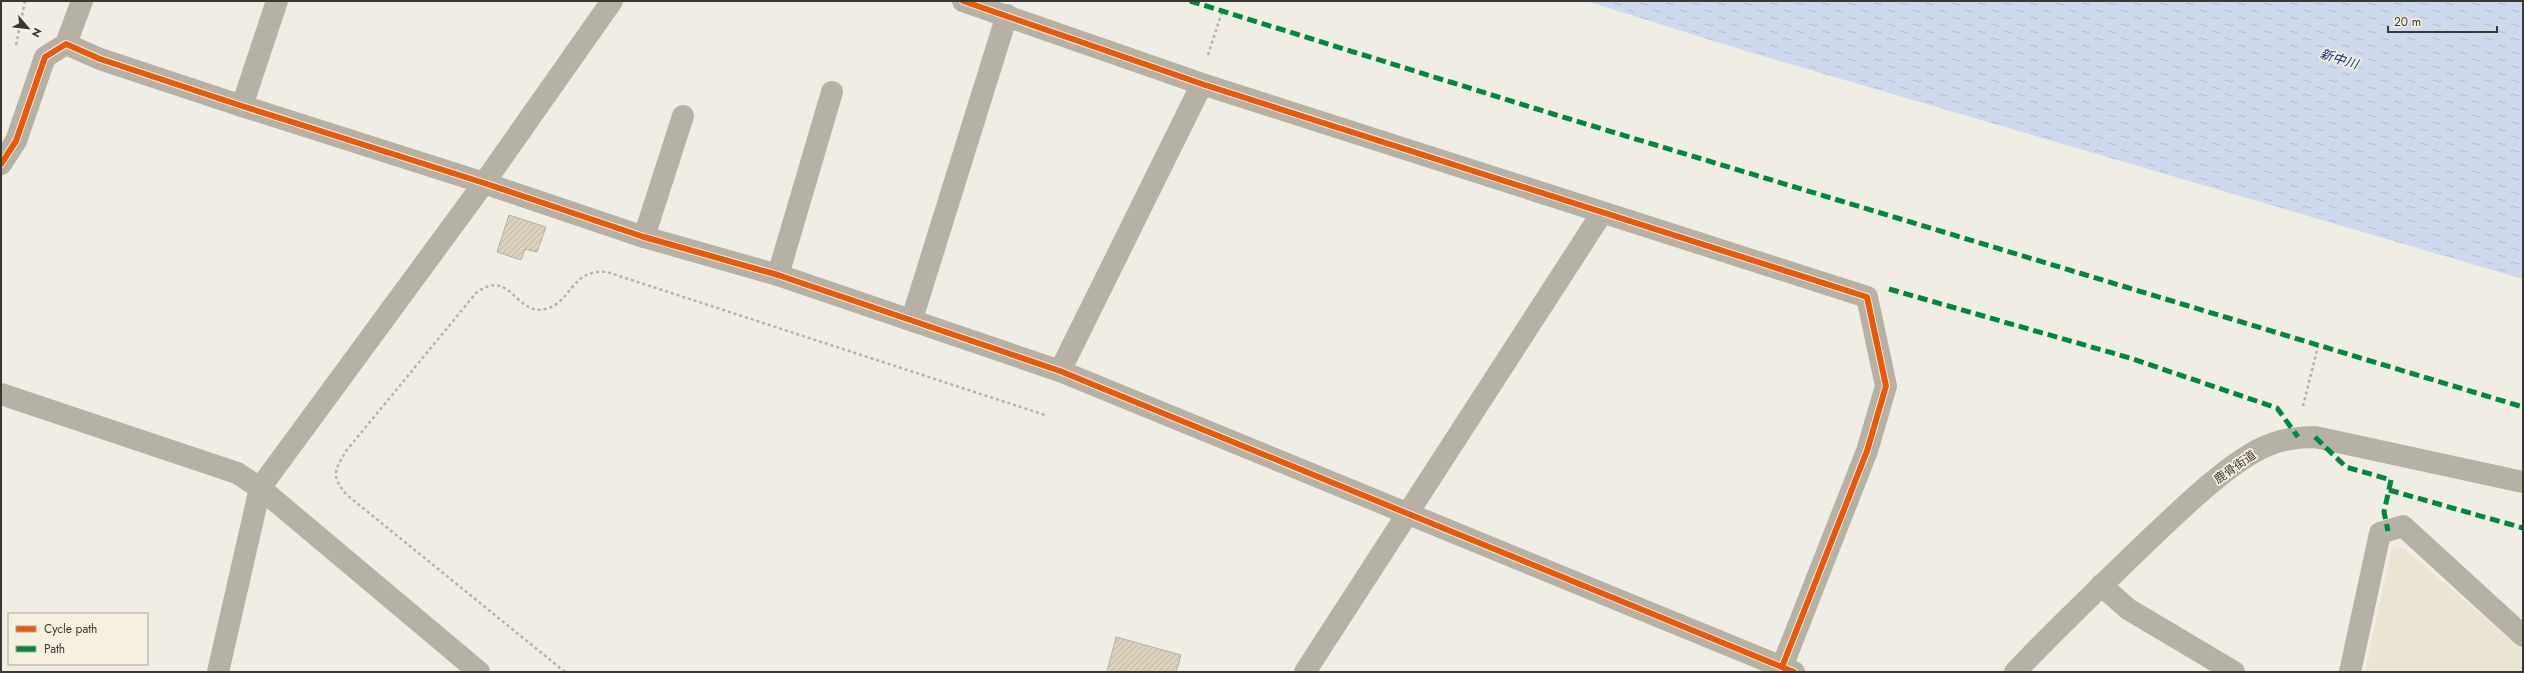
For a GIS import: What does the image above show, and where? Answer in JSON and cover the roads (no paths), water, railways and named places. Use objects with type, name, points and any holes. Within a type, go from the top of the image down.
[{"type":"street","points":[[1,164],[16,141],[45,57],[66,44],[82,1]]},
{"type":"street","points":[[242,106],[277,1]]},
{"type":"street","points":[[218,672],[260,488],[484,183],[612,1]]},
{"type":"street","points":[[66,44],[100,59],[242,106],[484,183],[644,237],[778,275],[912,319],[1060,371],[1788,670],[1867,451],[1886,386],[1867,297],[1202,84],[1007,14],[963,1]]},
{"type":"street","points":[[912,319],[1007,14]]},
{"type":"street","points":[[1060,371],[1202,84]]},
{"type":"street","points":[[778,275],[832,92]]},
{"type":"street","points":[[644,237],[683,116]]},
{"type":"street","points":[[1305,672],[1602,213]]},
{"type":"street","points":[[1,394],[237,473],[260,488],[479,672]]},
{"type":"street","name":"鹿骨街道","points":[[2014,672],[2101,585],[2180,511],[2223,474],[2264,447],[2298,437],[2334,440],[2523,482]]},
{"type":"street","points":[[2350,672],[2380,533],[2403,526],[2523,636]]},
{"type":"street","points":[[2101,585],[2128,609],[2234,672]]},
{"type":"water","name":"新中川","points":[[1586,1],[2523,1],[2523,279],[1749,52]]}]
